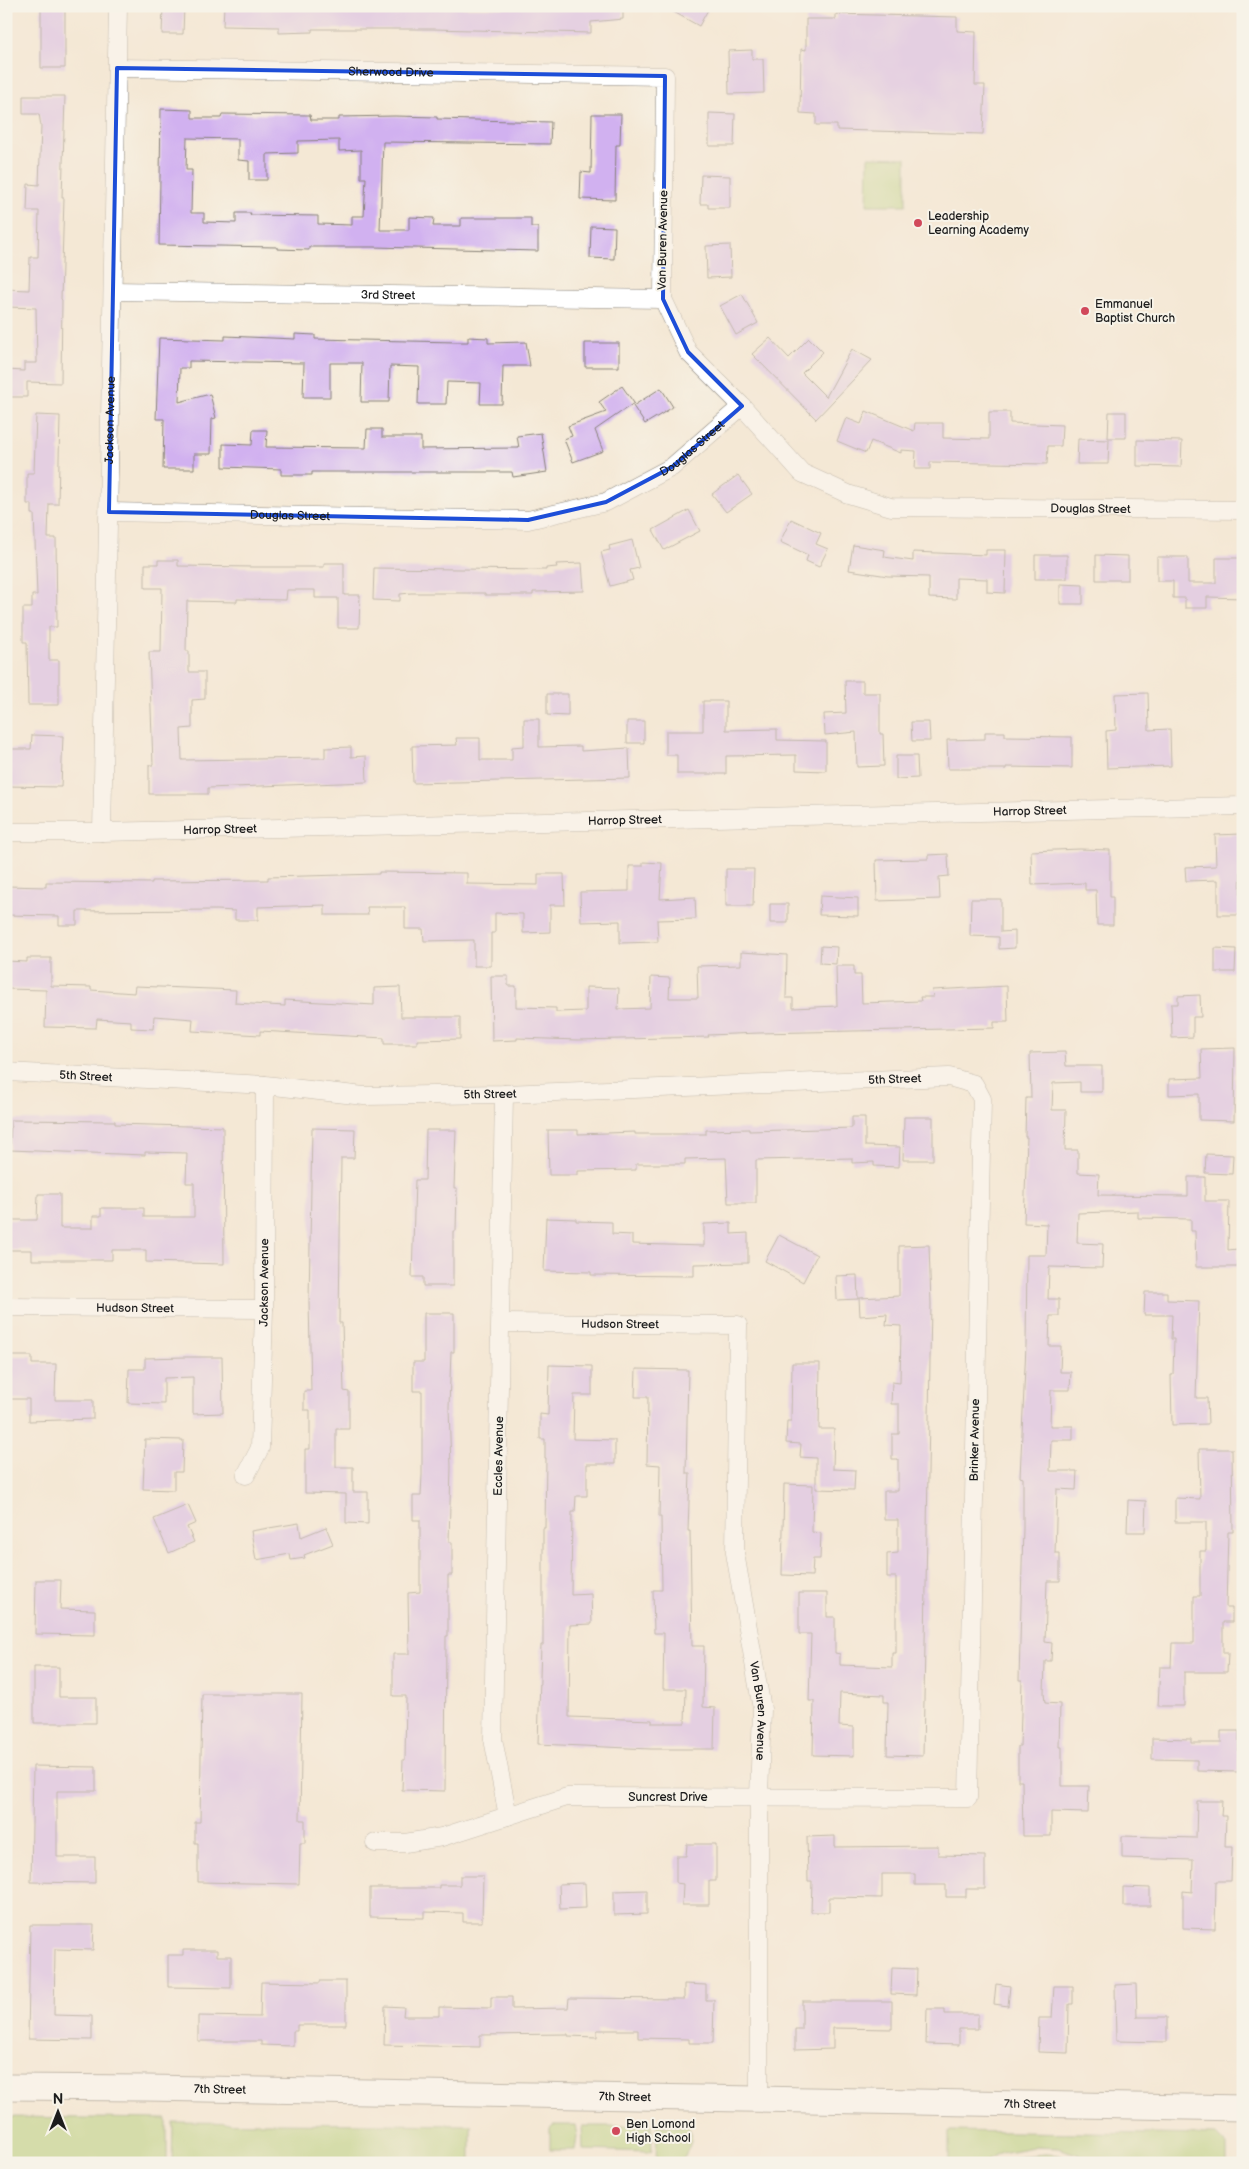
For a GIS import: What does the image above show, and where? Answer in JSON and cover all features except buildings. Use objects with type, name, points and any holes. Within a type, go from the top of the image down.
[{"type":"street","name":"Jackson Avenue","points":[[102,832],[118,6]]},
{"type":"street","name":"Sherwood Drive","points":[[117,68],[665,76]]},
{"type":"street","name":"Van Buren Avenue","points":[[665,76],[663,299],[688,352],[742,406]]},
{"type":"street","name":"3rd Street","points":[[113,291],[663,299]]},
{"type":"street","name":"Douglas Street","points":[[109,512],[528,520],[606,502],[672,468],[742,406],[802,473],[848,494],[891,507],[1243,510]]},
{"type":"street","name":"Harrop Street","points":[[6,832],[102,832],[1243,806]]},
{"type":"street","name":"5th Street","points":[[6,1072],[265,1085],[364,1096],[504,1094],[949,1077],[974,1084]]},
{"type":"street","name":"Brinker Avenue","points":[[968,1798],[982,1099],[974,1084]]},
{"type":"street","name":"Jackson Avenue","points":[[246,1475],[260,1448],[264,1309],[265,1085]]},
{"type":"street","name":"Eccles Avenue","points":[[504,1094],[493,1739],[508,1816]]},
{"type":"street","name":"Hudson Street","points":[[6,1307],[264,1309]]},
{"type":"street","name":"Hudson Street","points":[[501,1323],[738,1326]]},
{"type":"street","name":"Van Buren Avenue","points":[[738,1326],[735,1553],[762,1709],[759,1797],[759,2099]]},
{"type":"street","name":"Suncrest Drive","points":[[375,1843],[405,1843],[442,1837],[567,1796],[968,1798]]},
{"type":"street","name":"7th Street","points":[[6,2088],[146,2088],[1243,2108]]},
{"type":"highlighted area","points":[[117,68],[665,76],[663,299],[688,352],[742,406],[672,467],[606,502],[528,520],[109,512]]},
{"type":"green space","points":[[868,157],[906,158],[906,205],[867,205]]},
{"type":"green space","points":[[6,2117],[167,2119],[167,2163],[6,2163]]},
{"type":"green space","points":[[173,2122],[471,2125],[471,2163],[172,2163]]},
{"type":"green space","points":[[553,2125],[575,2125],[577,2136],[575,2150],[550,2150],[550,2128]]},
{"type":"green space","points":[[582,2126],[651,2126],[652,2150],[649,2152],[583,2150]]},
{"type":"green space","points":[[657,2126],[687,2126],[690,2130],[690,2144],[681,2163],[656,2163]]},
{"type":"green space","points":[[949,2131],[1216,2135],[1227,2146],[1227,2163],[1103,2163],[1059,2148],[1033,2147],[1001,2153],[983,2163],[949,2163]]},
{"type":"green space","points":[[1058,2155],[1085,2163],[999,2163],[1021,2156]]},
{"type":"place","name":"Leadership Learning Academy","points":[[918,223]]},
{"type":"place","name":"Emmanuel Baptist Church","points":[[1085,311]]},
{"type":"place","name":"Ben Lomond High School","points":[[616,2131]]}]
